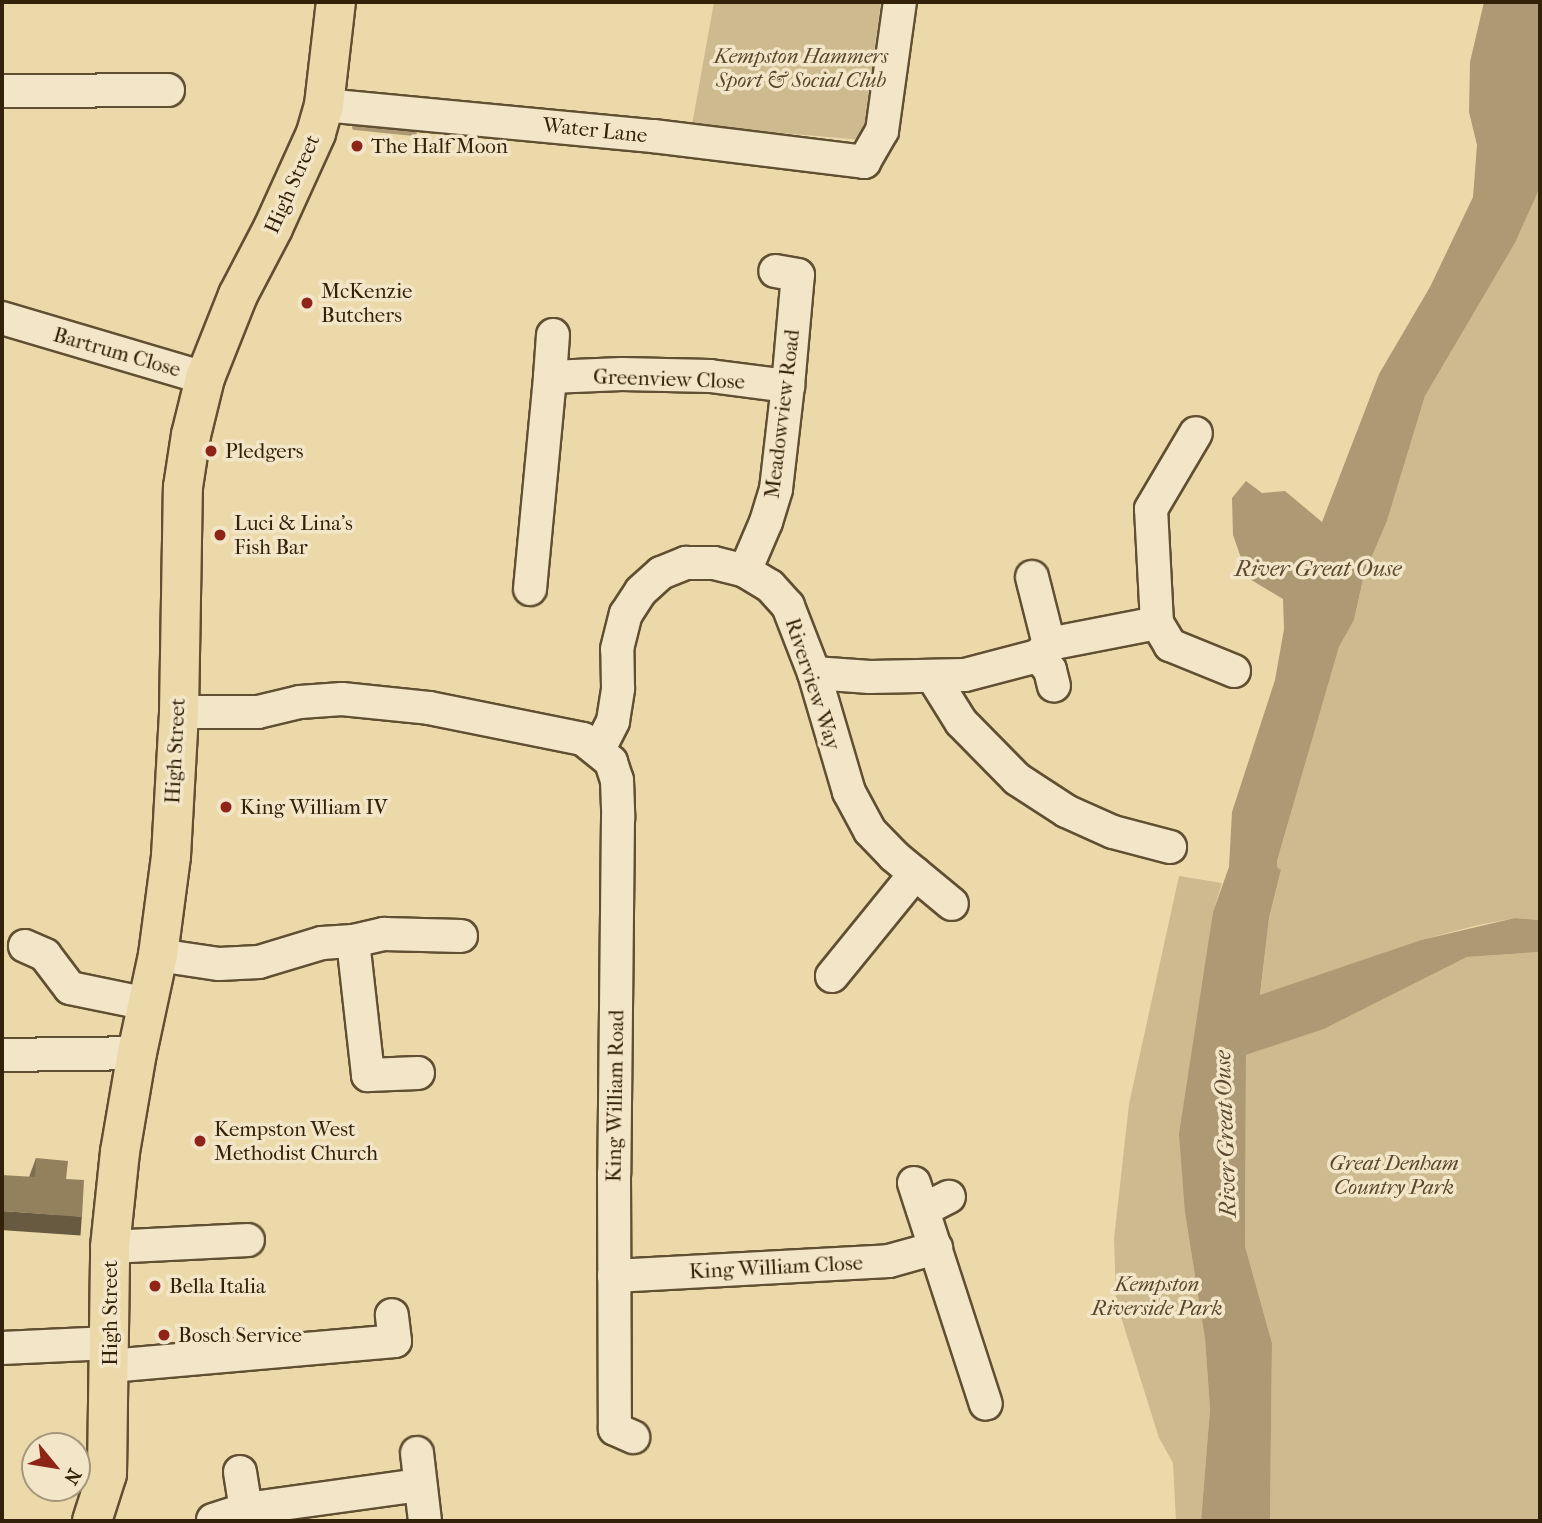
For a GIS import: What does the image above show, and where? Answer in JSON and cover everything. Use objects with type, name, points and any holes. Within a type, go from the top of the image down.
[{"type":"main road","name":"High Street","points":[[92,1521],[107,1474],[110,1247],[120,1152],[158,955],[171,856],[178,712],[183,487],[191,435],[205,378],[238,295],[270,235],[316,133],[324,105],[337,2]]},
{"type":"street","name":"Water Lane","points":[[324,105],[641,134],[864,162],[882,131],[900,2]]},
{"type":"street","points":[[2,91],[168,90]]},
{"type":"street","name":"Meadowview Road","points":[[745,571],[766,522],[776,489],[788,386],[798,275],[775,271]]},
{"type":"street","name":"Bartrum Close","points":[[22,316],[205,378]]},
{"type":"street","points":[[530,589],[553,335]]},
{"type":"street","name":"Greenview Close","points":[[550,377],[622,374],[710,376],[788,386]]},
{"type":"street","points":[[1196,433],[1151,509],[1157,623],[1170,645],[1234,671]]},
{"type":"street","name":"Riverview Way","points":[[599,749],[613,721],[618,688],[617,649],[626,614],[641,591],[661,573],[686,563],[714,563],[745,571],[770,586],[788,606],[814,673],[849,792],[870,831],[915,874],[952,904]]},
{"type":"street","points":[[1032,577],[1044,650],[1054,686]]},
{"type":"street","points":[[814,673],[933,677],[965,675],[1044,650],[1157,623]]},
{"type":"street","points":[[933,677],[961,722],[1017,779],[1066,811],[1112,832],[1170,847]]},
{"type":"street","points":[[178,712],[258,712],[300,702],[342,699],[429,708],[522,725],[583,739],[599,749]]},
{"type":"street","name":"King William Road","points":[[599,749],[611,762],[617,779],[615,1429],[633,1437]]},
{"type":"street","points":[[832,975],[915,874]]},
{"type":"street","points":[[158,955],[219,964],[258,962],[322,943],[353,941],[384,934],[461,936]]},
{"type":"street","points":[[353,941],[368,1075],[418,1073]]},
{"type":"street","points":[[41,945],[71,988],[148,1004]]},
{"type":"street","points":[[2,1055],[137,1053]]},
{"type":"street","points":[[928,1197],[936,1248],[968,1376],[986,1404]]},
{"type":"street","points":[[110,1247],[248,1240]]},
{"type":"street","name":"King William Close","points":[[614,1276],[889,1261],[936,1248]]},
{"type":"street","points":[[8,1348],[110,1355],[270,1337],[395,1341],[392,1315]]},
{"type":"street","points":[[417,1453],[425,1521]]},
{"type":"street","points":[[240,1472],[246,1509]]},
{"type":"street","points":[[213,1520],[246,1509],[289,1513],[420,1485]]},
{"type":"green space","name":"Kempston Hammers Sport & Social Club","points":[[714,2],[881,2],[862,140],[692,125]]},
{"type":"green space","points":[[1540,185],[1540,920],[1515,918],[1421,940],[1260,996],[1269,918],[1281,871],[1277,867],[1277,861],[1339,647],[1354,620],[1364,575],[1387,521],[1425,396],[1515,243]]},
{"type":"green space","name":"Kempston Riverside Park","points":[[1179,876],[1222,883],[1213,912],[1205,971],[1185,1213],[1205,1339],[1210,1409],[1201,1521],[1176,1521],[1173,1463],[1159,1438],[1116,1301],[1114,1239],[1129,1104]]},
{"type":"green space","name":"Great Denham Country Park","points":[[1540,952],[1540,1521],[1270,1521],[1272,1343],[1245,1246],[1246,1055],[1324,1029],[1467,957]]},
{"type":"water","name":"River Great Ouse","points":[[1484,2],[1540,2],[1540,187],[1515,243],[1425,396],[1387,521],[1364,575],[1354,620],[1339,647],[1277,861],[1277,867],[1281,870],[1269,918],[1260,995],[1421,940],[1515,918],[1540,920],[1540,952],[1467,957],[1324,1029],[1246,1055],[1245,1246],[1272,1343],[1270,1521],[1201,1521],[1210,1409],[1205,1339],[1185,1213],[1179,1134],[1213,912],[1229,867],[1232,812],[1275,680],[1284,629],[1283,599],[1248,578],[1233,535],[1232,498],[1246,481],[1262,493],[1285,491],[1322,522],[1379,374],[1430,287],[1473,197],[1477,145],[1469,112],[1470,62]]},
{"type":"building","points":[[36,1158],[68,1161],[66,1179],[84,1180],[82,1217],[2,1211],[2,1175],[35,1177]]},
{"type":"waterway","points":[[355,127],[414,133]]},
{"type":"place","name":"The Half Moon","points":[[357,146]]},
{"type":"place","name":"McKenzie Butchers","points":[[307,303]]},
{"type":"place","name":"Pledgers","points":[[211,451]]},
{"type":"place","name":"Luci & Lina's Fish Bar","points":[[220,535]]},
{"type":"place","name":"King William IV","points":[[226,807]]},
{"type":"place","name":"Kempston West Methodist Church","points":[[200,1141]]},
{"type":"place","name":"Bella Italia","points":[[155,1286]]},
{"type":"place","name":"Bosch Service","points":[[164,1335]]}]
